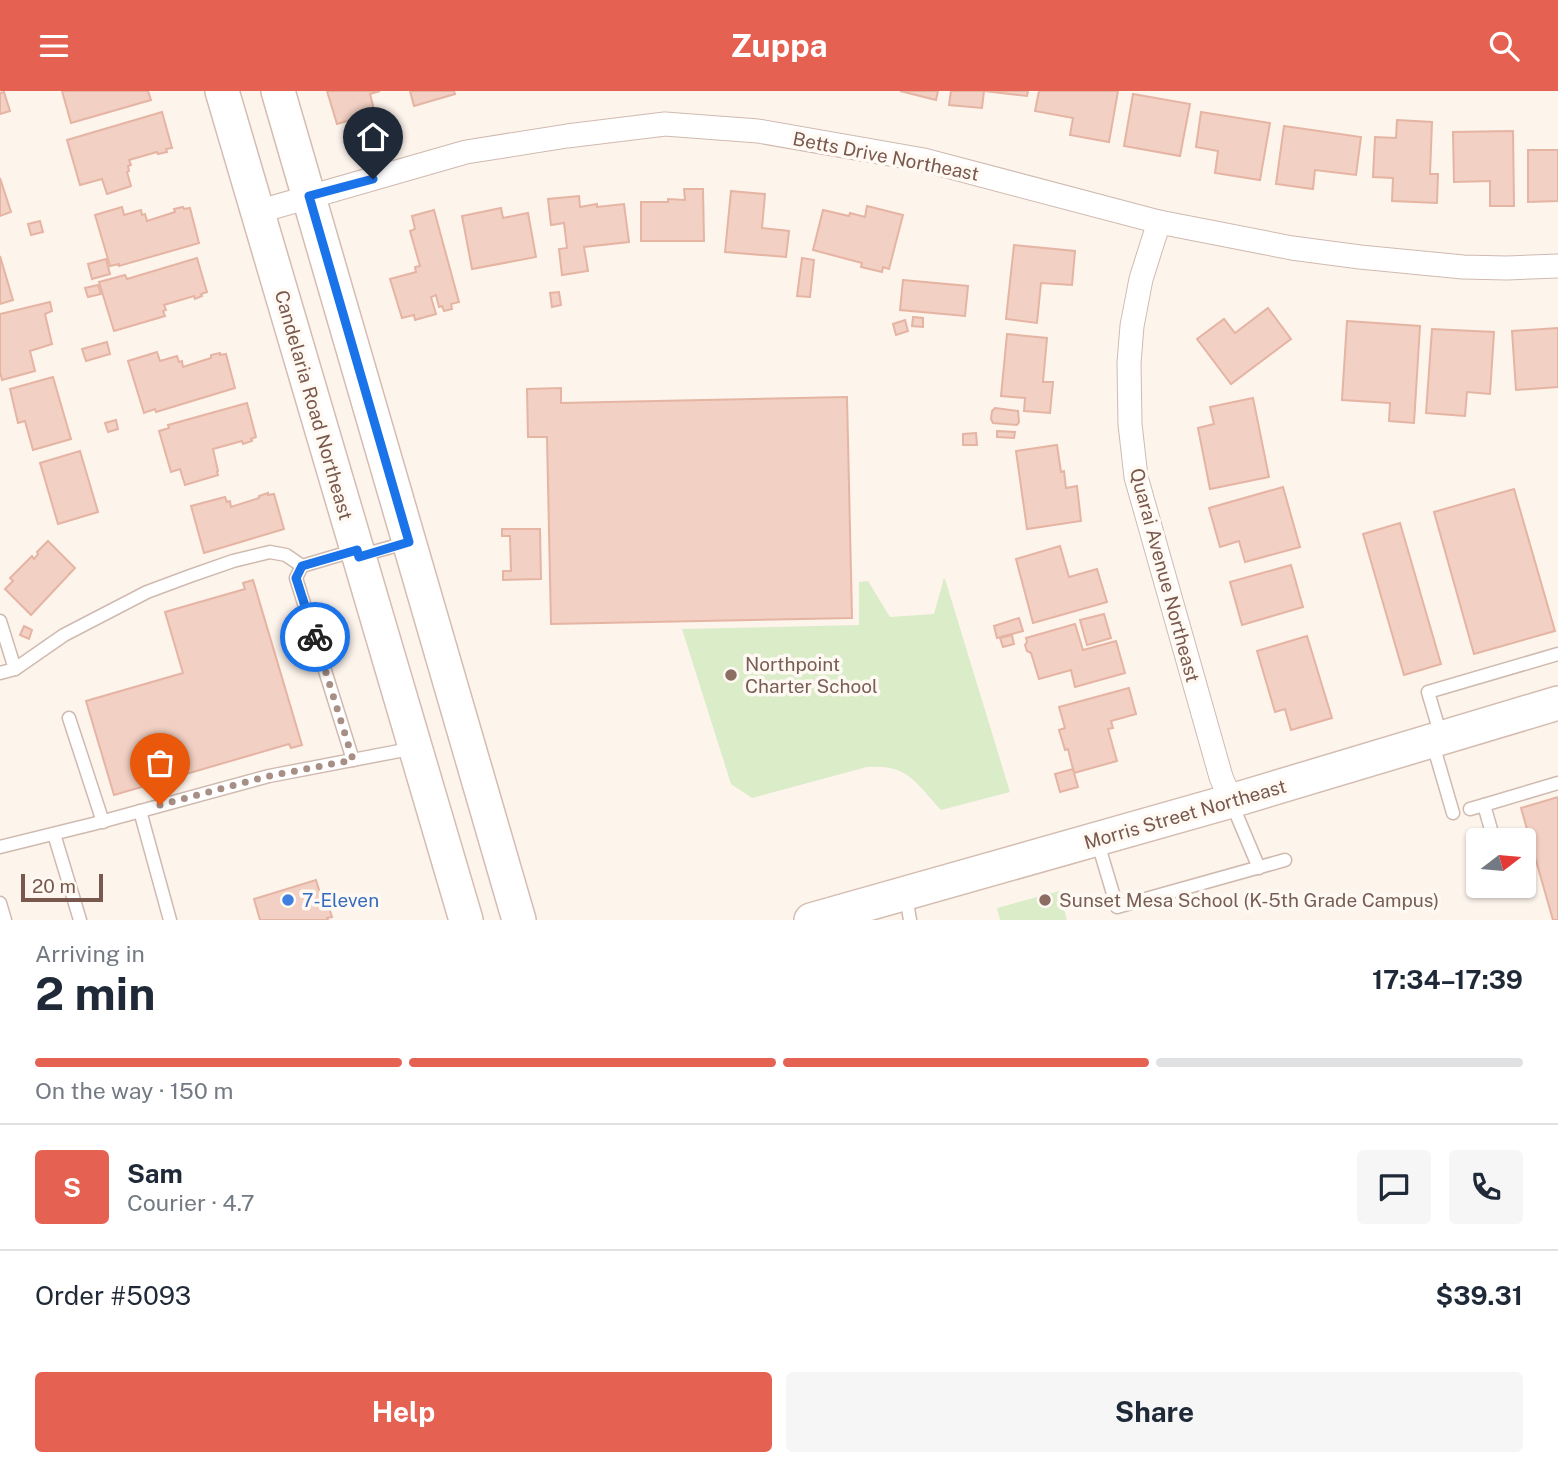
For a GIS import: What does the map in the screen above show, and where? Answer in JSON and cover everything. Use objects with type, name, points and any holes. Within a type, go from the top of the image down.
[{"type":"main road","name":"Candelaria Road Northeast","points":[[222,91],[466,920]]},
{"type":"main road","points":[[278,91],[519,920]]},
{"type":"main road","name":"Morris Street Northeast","points":[[811,920],[908,907],[1097,839],[1558,703]]},
{"type":"street","name":"Betts Drive Northeast","points":[[257,212],[466,152],[665,124],[758,131],[924,160],[1158,222],[1292,248],[1463,267],[1558,266]]},
{"type":"street","name":"Quarai Avenue Northeast","points":[[1158,222],[1141,279],[1132,326],[1129,363],[1130,424],[1136,477],[1221,777],[1231,801]]},
{"type":"lane","points":[[0,673],[15,669],[64,635],[147,592],[233,561],[270,552],[286,555],[302,566],[409,542]]},
{"type":"lane","points":[[302,566],[296,578],[353,760]]},
{"type":"lane","points":[[0,621],[15,669]]},
{"type":"lane","points":[[1453,813],[1428,692],[1558,654]]},
{"type":"lane","points":[[69,718],[103,822]]},
{"type":"lane","points":[[0,846],[103,822],[269,776],[415,748]]},
{"type":"lane","points":[[1470,809],[1558,783]]},
{"type":"lane","points":[[1231,801],[1259,868]]},
{"type":"lane","points":[[1484,805],[1491,828]]},
{"type":"lane","points":[[139,811],[170,920]]},
{"type":"lane","points":[[54,834],[80,920]]},
{"type":"lane","points":[[1097,839],[1117,907],[1285,860]]},
{"type":"lane","points":[[0,903],[5,920]]},
{"type":"green space","points":[[943,579],[1010,792],[941,810],[910,777],[902,772],[881,767],[867,767],[752,798],[731,784],[682,629],[859,625],[859,582],[868,581],[890,617],[934,614]]},
{"type":"green space","name":"Sunset Mesa School (K-5th Grade Campus)","points":[[1059,891],[1067,920],[1000,920],[997,908]]},
{"type":"building","points":[[62,91],[148,91],[151,100],[71,123]]},
{"type":"building","points":[[327,91],[380,91],[370,94],[375,113],[337,124]]},
{"type":"building","points":[[410,91],[454,91],[455,94],[414,106]]},
{"type":"building","points":[[900,91],[938,91],[936,100]]},
{"type":"building","points":[[951,91],[984,91],[982,108],[949,105]]},
{"type":"building","points":[[984,91],[1028,91],[1027,96]]},
{"type":"building","points":[[1039,91],[1118,91],[1109,142],[1070,135],[1073,118],[1035,111]]},
{"type":"building","points":[[4,92],[10,111],[0,114],[0,93]]},
{"type":"building","points":[[1133,94],[1190,104],[1180,156],[1124,146]]},
{"type":"building","points":[[162,112],[172,148],[166,149],[167,152],[129,160],[131,165],[128,166],[127,172],[131,186],[107,194],[102,179],[80,185],[67,140]]},
{"type":"building","points":[[1201,112],[1270,123],[1260,180],[1215,173],[1218,151],[1196,147]]},
{"type":"building","points":[[1397,120],[1432,122],[1430,174],[1438,174],[1437,203],[1392,201],[1393,178],[1373,177],[1375,137],[1396,138]]},
{"type":"building","points":[[1284,126],[1361,137],[1356,175],[1315,170],[1313,189],[1276,184]]},
{"type":"building","points":[[1513,131],[1514,206],[1490,206],[1490,181],[1454,182],[1453,132]]},
{"type":"building","points":[[1528,150],[1558,150],[1558,201],[1528,202]]},
{"type":"building","points":[[0,178],[11,212],[0,216]]},
{"type":"building","points":[[684,189],[703,189],[704,241],[641,241],[641,202],[685,200]]},
{"type":"building","points":[[731,191],[765,194],[762,228],[789,231],[786,257],[725,252]]},
{"type":"building","points":[[579,196],[580,207],[624,204],[629,242],[584,247],[588,271],[562,275],[559,249],[567,248],[564,223],[551,225],[548,199]]},
{"type":"building","points":[[867,206],[903,215],[889,269],[883,267],[882,272],[861,267],[862,263],[813,250],[823,210],[865,217]]},
{"type":"building","points":[[122,207],[124,215],[141,210],[147,221],[175,212],[174,209],[190,208],[199,243],[119,266],[110,266],[95,215]]},
{"type":"building","points":[[501,208],[503,218],[528,213],[536,257],[472,269],[462,216]]},
{"type":"building","points":[[434,210],[459,302],[451,304],[452,309],[444,311],[442,306],[439,307],[436,295],[431,297],[436,314],[415,320],[414,315],[402,318],[390,279],[416,272],[415,267],[420,266],[410,231],[415,229],[412,216]]},
{"type":"building","points":[[40,221],[43,232],[31,235],[28,224]]},
{"type":"building","points":[[1014,245],[1075,251],[1072,285],[1041,283],[1037,323],[1006,319]]},
{"type":"building","points":[[0,256],[13,300],[0,304]]},
{"type":"building","points":[[197,258],[207,292],[195,299],[194,296],[164,305],[165,316],[114,331],[99,282],[125,275],[127,279]]},
{"type":"building","points":[[802,258],[814,260],[810,297],[797,296]]},
{"type":"building","points":[[106,259],[110,274],[92,279],[88,264]]},
{"type":"building","points":[[903,280],[968,286],[965,316],[900,310]]},
{"type":"building","points":[[98,285],[101,294],[88,297],[85,288]]},
{"type":"building","points":[[559,292],[561,305],[552,307],[550,293]]},
{"type":"building","points":[[50,302],[52,311],[45,314],[52,344],[30,351],[35,371],[2,380],[0,314]]},
{"type":"building","points":[[1268,308],[1291,339],[1231,384],[1197,339],[1224,319],[1235,333]]},
{"type":"building","points":[[913,317],[923,318],[923,327],[912,326]]},
{"type":"building","points":[[905,320],[908,331],[896,335],[893,324]]},
{"type":"building","points":[[1347,321],[1420,326],[1414,423],[1389,421],[1390,403],[1342,400]]},
{"type":"building","points":[[1558,328],[1558,387],[1516,390],[1512,331]]},
{"type":"building","points":[[1432,329],[1494,332],[1490,394],[1467,392],[1465,416],[1426,413]]},
{"type":"building","points":[[1007,334],[1047,338],[1043,382],[1053,382],[1050,413],[1024,411],[1025,398],[1001,396]]},
{"type":"building","points":[[107,342],[110,354],[86,361],[82,349]]},
{"type":"building","points":[[157,352],[160,361],[177,356],[183,367],[211,358],[211,355],[226,354],[235,388],[156,412],[155,409],[144,413],[128,361]]},
{"type":"building","points":[[53,377],[71,439],[33,450],[25,421],[18,423],[10,389]]},
{"type":"building","points":[[561,388],[561,403],[847,397],[852,618],[551,624],[547,437],[528,437],[527,389]]},
{"type":"building","points":[[1253,398],[1269,477],[1210,489],[1198,428],[1214,424],[1210,407]]},
{"type":"building","points":[[247,403],[256,437],[243,444],[242,441],[213,449],[218,475],[185,485],[180,469],[171,472],[159,431],[169,428],[168,425]]},
{"type":"building","points":[[995,408],[1018,411],[1017,425],[993,423],[992,411]]},
{"type":"building","points":[[116,420],[118,429],[108,432],[105,423]]},
{"type":"building","points":[[997,431],[1015,432],[1014,438],[997,437]]},
{"type":"building","points":[[976,433],[977,445],[963,445],[963,434]]},
{"type":"building","points":[[1057,445],[1066,488],[1077,486],[1081,521],[1027,529],[1016,451]]},
{"type":"building","points":[[80,451],[98,512],[58,524],[40,463]]},
{"type":"building","points":[[1283,487],[1300,547],[1245,562],[1239,541],[1220,547],[1209,508]]},
{"type":"building","points":[[1514,489],[1555,631],[1474,654],[1434,512]]},
{"type":"building","points":[[268,493],[274,494],[284,529],[204,553],[191,506],[225,497],[227,502],[230,501],[231,507]]},
{"type":"building","points":[[1400,523],[1441,664],[1404,675],[1363,534]]},
{"type":"building","points":[[502,529],[540,529],[541,579],[503,580],[503,571],[511,571],[510,536],[502,536]]},
{"type":"building","points":[[48,541],[75,568],[31,615],[5,589],[13,581],[10,578],[32,556],[34,559]]},
{"type":"building","points":[[1060,546],[1069,577],[1097,569],[1107,602],[1033,623],[1016,559]]},
{"type":"building","points":[[1291,565],[1303,607],[1242,625],[1230,582]]},
{"type":"building","points":[[253,580],[302,745],[291,748],[289,744],[114,795],[86,701],[183,673],[165,612],[245,589],[243,583]]},
{"type":"building","points":[[1104,614],[1111,638],[1087,645],[1080,620]]},
{"type":"building","points":[[1019,618],[1023,631],[997,638],[994,626]]},
{"type":"building","points":[[1075,624],[1083,650],[1116,641],[1125,673],[1075,687],[1071,670],[1039,679],[1031,653],[1025,645],[1026,638]]},
{"type":"building","points":[[24,626],[32,630],[29,639],[20,635]]},
{"type":"building","points":[[1012,635],[1014,644],[1003,647],[1000,638]]},
{"type":"building","points":[[1307,636],[1332,718],[1291,730],[1285,709],[1275,712],[1257,651]]},
{"type":"building","points":[[1129,688],[1136,714],[1111,721],[1113,728],[1108,729],[1117,761],[1074,773],[1068,749],[1065,750],[1059,730],[1065,728],[1059,707]]},
{"type":"building","points":[[1073,769],[1078,787],[1060,792],[1055,774]]},
{"type":"building","points":[[1558,797],[1558,920],[1553,920],[1536,860],[1536,828],[1527,828],[1521,808]]},
{"type":"building","name":"7-Eleven","points":[[316,880],[323,903],[327,902],[332,917],[327,918],[328,920],[260,920],[254,899]]},
{"type":"way so far","points":[[160,805],[269,776],[353,760],[315,637]]},
{"type":"place","name":"Northpoint Charter School","points":[[731,675]]},
{"type":"place","name":"7-Eleven","points":[[288,900]]},
{"type":"place","name":"Sunset Mesa School (K-5th Grade Campus)","points":[[1045,900]]},
{"type":"route","points":[[315,637],[296,578],[302,566],[357,550],[359,557],[409,542],[309,196],[373,179]]}]
